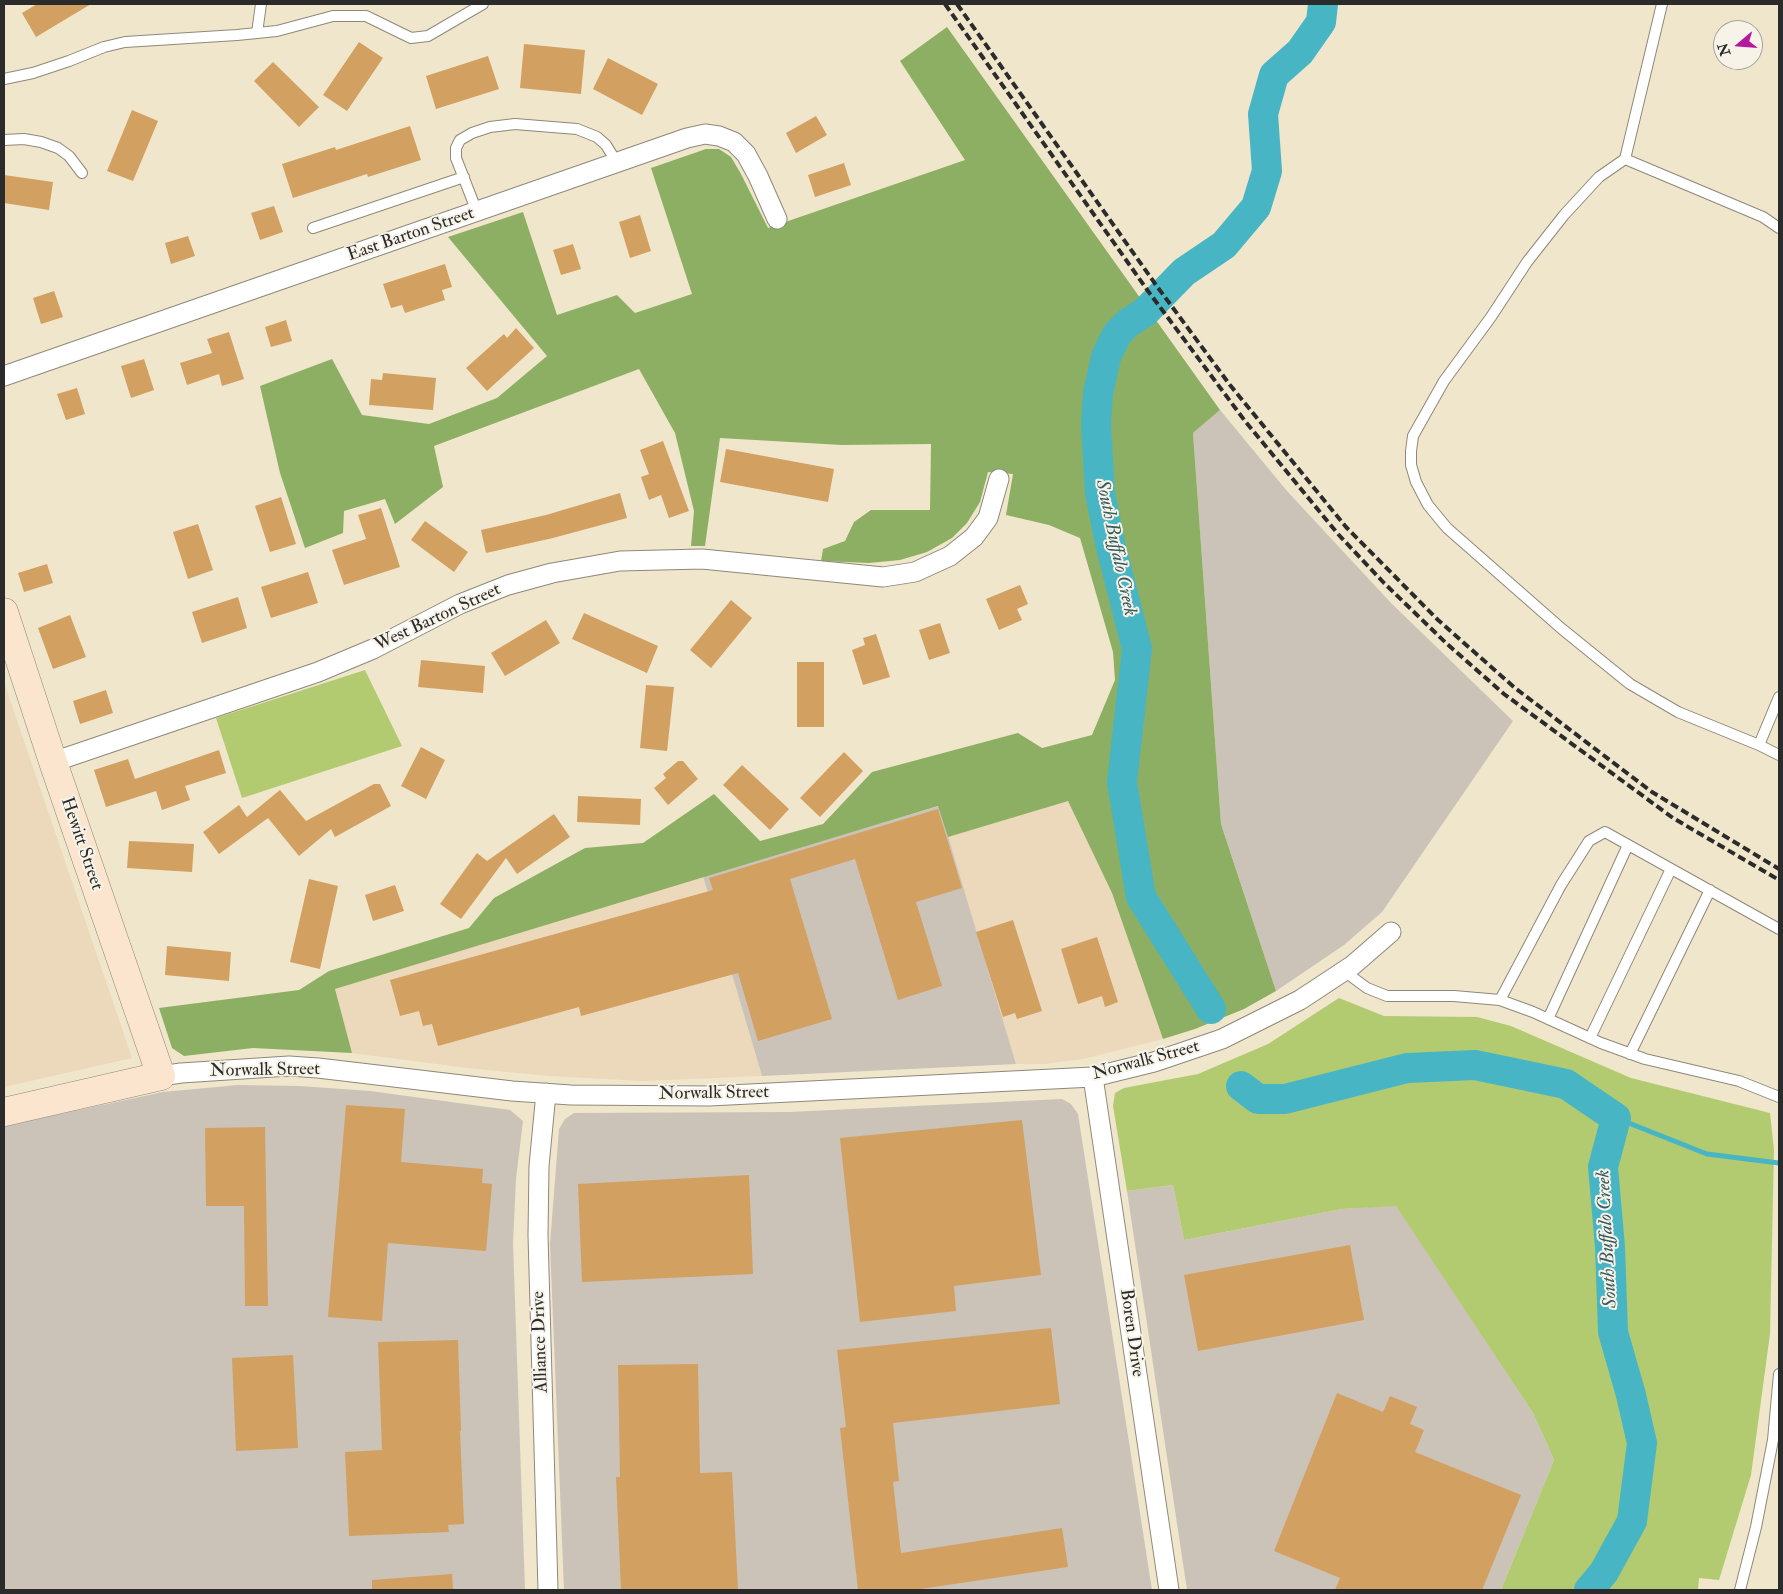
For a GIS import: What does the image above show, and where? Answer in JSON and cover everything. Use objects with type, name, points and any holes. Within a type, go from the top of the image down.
[{"type":"street","name":"East Barton Street","points":[[4,376],[687,138],[705,134],[720,136],[734,142],[746,154],[777,219]]},
{"type":"street","name":"West Barton Street","points":[[53,762],[335,666],[373,649],[460,604],[508,585],[552,573],[620,562],[694,559],[725,560],[883,577],[915,572],[950,556],[974,537],[988,518],[999,479]]},
{"type":"street","name":"Hewitt Street","points":[[4,612],[53,762],[161,1076]]},
{"type":"street","name":"Norwalk Street","points":[[4,1112],[161,1076],[289,1066],[546,1094],[717,1096],[1093,1077],[1154,1062],[1222,1039],[1300,1000],[1353,965],[1391,932]]},
{"type":"street","name":"Boren Drive","points":[[1093,1077],[1169,1590]]},
{"type":"street","name":"Alliance Drive","points":[[546,1094],[539,1166],[538,1235],[548,1590]]},
{"type":"lane","points":[[257,33],[261,4]]},
{"type":"lane","points":[[4,79],[34,73],[104,47],[125,42],[277,31],[334,16],[366,16],[411,38],[428,36],[483,4]]},
{"type":"lane","points":[[1662,4],[1625,159],[1598,177],[1564,215],[1527,262],[1491,317],[1444,381],[1413,436],[1411,465],[1416,482],[1428,505],[1447,528],[1562,629],[1630,684],[1678,712],[1779,755]]},
{"type":"lane","points":[[477,212],[456,158],[456,148],[460,140],[472,133],[490,127],[515,124],[577,130],[597,137],[606,145],[617,163]]},
{"type":"lane","points":[[4,140],[24,139],[58,148],[69,156],[82,173]]},
{"type":"lane","points":[[1625,159],[1763,217],[1779,228]]},
{"type":"lane","points":[[312,228],[464,177]]},
{"type":"lane","points":[[1759,745],[1779,697]]},
{"type":"lane","points":[[1500,1000],[1561,885],[1589,841],[1605,832],[1779,929]]},
{"type":"lane","points":[[1548,1019],[1628,845]]},
{"type":"lane","points":[[1590,1038],[1671,869]]},
{"type":"lane","points":[[1630,1054],[1710,890]]},
{"type":"lane","points":[[1344,971],[1367,988],[1387,996],[1454,996],[1500,1000],[1645,1060],[1738,1081],[1779,1097]]},
{"type":"lane","points":[[1740,1590],[1756,1527],[1772,1440],[1779,1374]]},
{"type":"shaded area","points":[[1220,410],[1287,491],[1391,603],[1513,721],[1382,912],[1344,945],[1276,991],[1221,824],[1193,433]]},
{"type":"shaded area","points":[[4,682],[132,1058],[4,1087]]},
{"type":"shaded area","points":[[1068,800],[1112,893],[1163,1039],[1083,1059],[1045,1064],[1016,1064],[948,837]]},
{"type":"shaded area","points":[[939,806],[1016,1064],[762,1076],[703,876]]},
{"type":"shaded area","points":[[703,876],[762,1076],[643,1081],[549,1076],[467,1068],[352,1053],[335,989]]},
{"type":"shaded area","points":[[238,1085],[300,1086],[370,1091],[510,1110],[523,1121],[516,1179],[513,1243],[525,1590],[4,1590],[4,1126],[163,1092]]},
{"type":"shaded area","points":[[1062,1099],[1071,1104],[1078,1114],[1152,1590],[564,1590],[550,1244],[559,1129],[565,1119],[574,1113],[789,1112]]},
{"type":"shaded area","points":[[1173,1185],[1184,1240],[1342,1209],[1396,1205],[1533,1413],[1554,1460],[1501,1590],[1187,1590],[1127,1191]]},
{"type":"green space","points":[[947,27],[1220,410],[1193,433],[1221,824],[1276,991],[1244,1009],[1195,1029],[1163,1039],[1112,893],[1068,801],[948,837],[938,806],[335,989],[352,1053],[253,1048],[184,1056],[172,1048],[159,1008],[299,990],[329,971],[469,928],[494,898],[585,848],[643,843],[714,794],[760,841],[823,824],[872,772],[1018,733],[1042,748],[1092,735],[1115,680],[1113,652],[1080,538],[1049,525],[1006,515],[1013,474],[988,472],[980,502],[967,523],[952,538],[927,552],[900,560],[869,563],[821,561],[823,549],[845,541],[854,522],[871,510],[930,510],[931,444],[842,445],[720,438],[705,546],[691,546],[694,511],[675,433],[639,369],[434,446],[443,487],[395,524],[385,499],[344,511],[343,533],[305,548],[280,473],[260,386],[332,359],[362,415],[429,424],[497,398],[547,356],[448,237],[523,212],[557,315],[617,295],[635,313],[692,294],[651,168],[706,149],[719,149],[731,157],[768,228],[965,160],[900,61]]},
{"type":"green space","points":[[365,670],[402,746],[242,798],[216,718]]},
{"type":"green space","points":[[1339,998],[1384,1016],[1477,1017],[1511,1026],[1631,1078],[1770,1113],[1774,1150],[1770,1334],[1751,1475],[1719,1580],[1699,1578],[1698,1590],[1501,1590],[1554,1460],[1533,1413],[1396,1206],[1342,1209],[1184,1240],[1173,1185],[1127,1191],[1113,1106],[1115,1093],[1124,1088],[1198,1074],[1268,1044]]},
{"type":"building","points":[[37,4],[91,4],[36,37],[22,13]]},
{"type":"building","points":[[359,42],[383,58],[347,111],[323,95]]},
{"type":"building","points":[[524,44],[585,50],[581,94],[520,88]]},
{"type":"building","points":[[488,56],[499,89],[436,109],[426,76]]},
{"type":"building","points":[[608,58],[658,84],[642,115],[593,89]]},
{"type":"building","points":[[273,62],[319,107],[299,127],[254,81]]},
{"type":"building","points":[[132,110],[158,121],[133,181],[107,171]]},
{"type":"building","points":[[816,116],[827,135],[796,153],[786,133]]},
{"type":"building","points":[[410,126],[421,160],[368,177],[367,174],[293,198],[282,164],[335,147],[336,150]]},
{"type":"building","points":[[844,163],[851,185],[815,197],[808,175]]},
{"type":"building","points":[[4,175],[53,182],[49,210],[4,203]]},
{"type":"building","points":[[274,206],[283,232],[260,240],[251,213]]},
{"type":"building","points":[[640,215],[651,251],[630,258],[619,222]]},
{"type":"building","points":[[188,236],[195,256],[171,264],[165,243]]},
{"type":"building","points":[[573,244],[581,269],[561,275],[553,250]]},
{"type":"building","points":[[445,264],[452,287],[442,290],[445,300],[405,313],[402,305],[391,308],[383,284]]},
{"type":"building","points":[[54,291],[63,317],[41,324],[33,298]]},
{"type":"building","points":[[286,320],[292,341],[271,347],[265,327]]},
{"type":"building","points":[[516,328],[534,348],[487,391],[466,368],[504,334],[507,338]]},
{"type":"building","points":[[229,332],[244,379],[222,386],[219,374],[187,385],[180,363],[212,353],[207,339]]},
{"type":"building","points":[[144,359],[154,390],[131,398],[121,366]]},
{"type":"building","points":[[383,373],[436,378],[433,410],[369,405],[371,379],[382,380]]},
{"type":"building","points":[[77,388],[85,414],[66,420],[57,394]]},
{"type":"building","points":[[663,441],[689,511],[669,518],[661,495],[649,500],[641,477],[649,474],[640,450]]},
{"type":"building","points":[[726,449],[834,469],[828,502],[720,482]]},
{"type":"building","points":[[620,493],[627,518],[553,538],[486,553],[481,530],[546,515]]},
{"type":"building","points":[[281,497],[296,544],[270,552],[255,506]]},
{"type":"building","points":[[381,508],[400,567],[344,585],[332,550],[366,539],[358,515]]},
{"type":"building","points":[[425,521],[468,552],[454,572],[411,540]]},
{"type":"building","points":[[198,524],[213,570],[188,579],[173,532]]},
{"type":"building","points":[[47,564],[53,583],[24,592],[18,573]]},
{"type":"building","points":[[308,572],[318,603],[271,618],[261,587]]},
{"type":"building","points":[[1020,585],[1028,604],[1017,609],[1022,620],[999,630],[986,599]]},
{"type":"building","points":[[238,597],[247,628],[202,643],[192,612]]},
{"type":"building","points":[[731,600],[752,618],[711,668],[690,650]]},
{"type":"building","points":[[584,613],[658,646],[647,673],[572,639]]},
{"type":"building","points":[[70,615],[86,657],[53,669],[38,628]]},
{"type":"building","points":[[546,620],[560,643],[505,676],[491,653]]},
{"type":"building","points":[[940,623],[950,653],[929,660],[919,630]]},
{"type":"building","points":[[876,634],[890,677],[863,685],[852,650],[865,645],[863,638]]},
{"type":"building","points":[[421,660],[485,666],[483,693],[418,687]]},
{"type":"building","points":[[797,662],[824,662],[824,727],[797,727]]},
{"type":"building","points":[[646,685],[674,687],[667,751],[640,748]]},
{"type":"building","points":[[106,690],[113,713],[80,724],[73,701]]},
{"type":"building","points":[[421,747],[445,760],[426,799],[401,786]]},
{"type":"building","points":[[219,750],[226,773],[185,786],[190,800],[162,810],[156,791],[106,807],[94,770],[128,759],[135,779]]},
{"type":"building","points":[[844,752],[863,771],[820,817],[800,798]]},
{"type":"building","points":[[678,761],[683,761],[698,779],[668,805],[654,788],[666,778],[663,774]]},
{"type":"building","points":[[742,765],[789,809],[770,830],[723,785]]},
{"type":"building","points":[[374,784],[380,784],[391,806],[335,837],[331,829],[299,856],[268,818],[219,854],[203,832],[239,805],[247,817],[280,790],[306,821]]},
{"type":"building","points":[[578,796],[641,799],[640,825],[577,822]]},
{"type":"building","points":[[938,809],[962,888],[916,902],[942,986],[898,1000],[855,859],[790,879],[832,1019],[758,1041],[738,973],[581,1016],[579,1007],[438,1046],[432,1024],[423,1026],[419,1011],[400,1016],[390,980],[713,890],[709,878]]},
{"type":"building","points":[[554,814],[570,837],[517,874],[506,858],[461,919],[440,904],[477,853],[487,861]]},
{"type":"building","points":[[129,841],[194,844],[192,872],[127,868]]},
{"type":"building","points":[[309,879],[338,886],[320,969],[290,962]]},
{"type":"building","points":[[395,885],[404,911],[373,921],[365,895]]},
{"type":"building","points":[[1013,920],[1042,1011],[1017,1019],[1015,1013],[1003,1017],[976,932]]},
{"type":"building","points":[[1097,937],[1118,1002],[1105,1007],[1102,996],[1078,1004],[1061,949]]},
{"type":"building","points":[[167,946],[231,952],[229,981],[165,975]]},
{"type":"building","points":[[346,1105],[405,1109],[401,1162],[483,1169],[482,1183],[492,1184],[486,1251],[388,1243],[382,1321],[328,1317]]},
{"type":"building","points":[[1022,1120],[1041,1275],[954,1286],[956,1311],[860,1322],[840,1138]]},
{"type":"building","points":[[265,1127],[268,1306],[245,1306],[244,1206],[206,1206],[205,1128]]},
{"type":"building","points":[[749,1175],[753,1274],[582,1282],[578,1184]]},
{"type":"building","points":[[1350,1245],[1364,1320],[1198,1351],[1184,1275]]},
{"type":"building","points":[[1051,1328],[1060,1404],[893,1423],[899,1481],[893,1482],[901,1553],[1062,1528],[1068,1567],[914,1590],[858,1590],[840,1428],[846,1427],[837,1350]]},
{"type":"building","points":[[458,1340],[464,1524],[448,1525],[449,1532],[349,1536],[345,1452],[382,1450],[378,1342]]},
{"type":"building","points":[[293,1355],[298,1448],[236,1451],[232,1358]]},
{"type":"building","points":[[698,1364],[700,1473],[732,1472],[738,1590],[621,1590],[616,1477],[620,1477],[618,1365]]},
{"type":"building","points":[[1337,1393],[1383,1412],[1390,1396],[1417,1407],[1410,1424],[1424,1430],[1415,1452],[1521,1495],[1482,1590],[1335,1590],[1340,1578],[1274,1551]]},
{"type":"building","points":[[452,1574],[453,1590],[372,1590],[372,1580]]},
{"type":"waterway","name":"South Buffalo Creek","points":[[1211,1009],[1141,897],[1122,782],[1137,649],[1110,543],[1100,493],[1096,424],[1098,393],[1106,357],[1117,334],[1128,323],[1145,312],[1184,272],[1224,245],[1256,207],[1267,171],[1263,114],[1274,75],[1300,52],[1321,22],[1323,4]]},
{"type":"waterway","name":"South Buffalo Creek","points":[[1241,1086],[1258,1099],[1285,1099],[1407,1068],[1475,1065],[1566,1084],[1616,1118],[1603,1167],[1610,1247],[1613,1332],[1642,1443],[1632,1521],[1604,1572],[1589,1590]]},
{"type":"waterway","points":[[1616,1118],[1707,1154],[1779,1163]]},
{"type":"railway","points":[[945,4],[1148,291],[1245,421],[1338,534],[1384,583],[1446,643],[1504,694],[1673,818],[1779,880]]},
{"type":"railway","points":[[957,4],[1156,285],[1230,385],[1346,527],[1438,620],[1515,688],[1652,792],[1779,869]]}]
